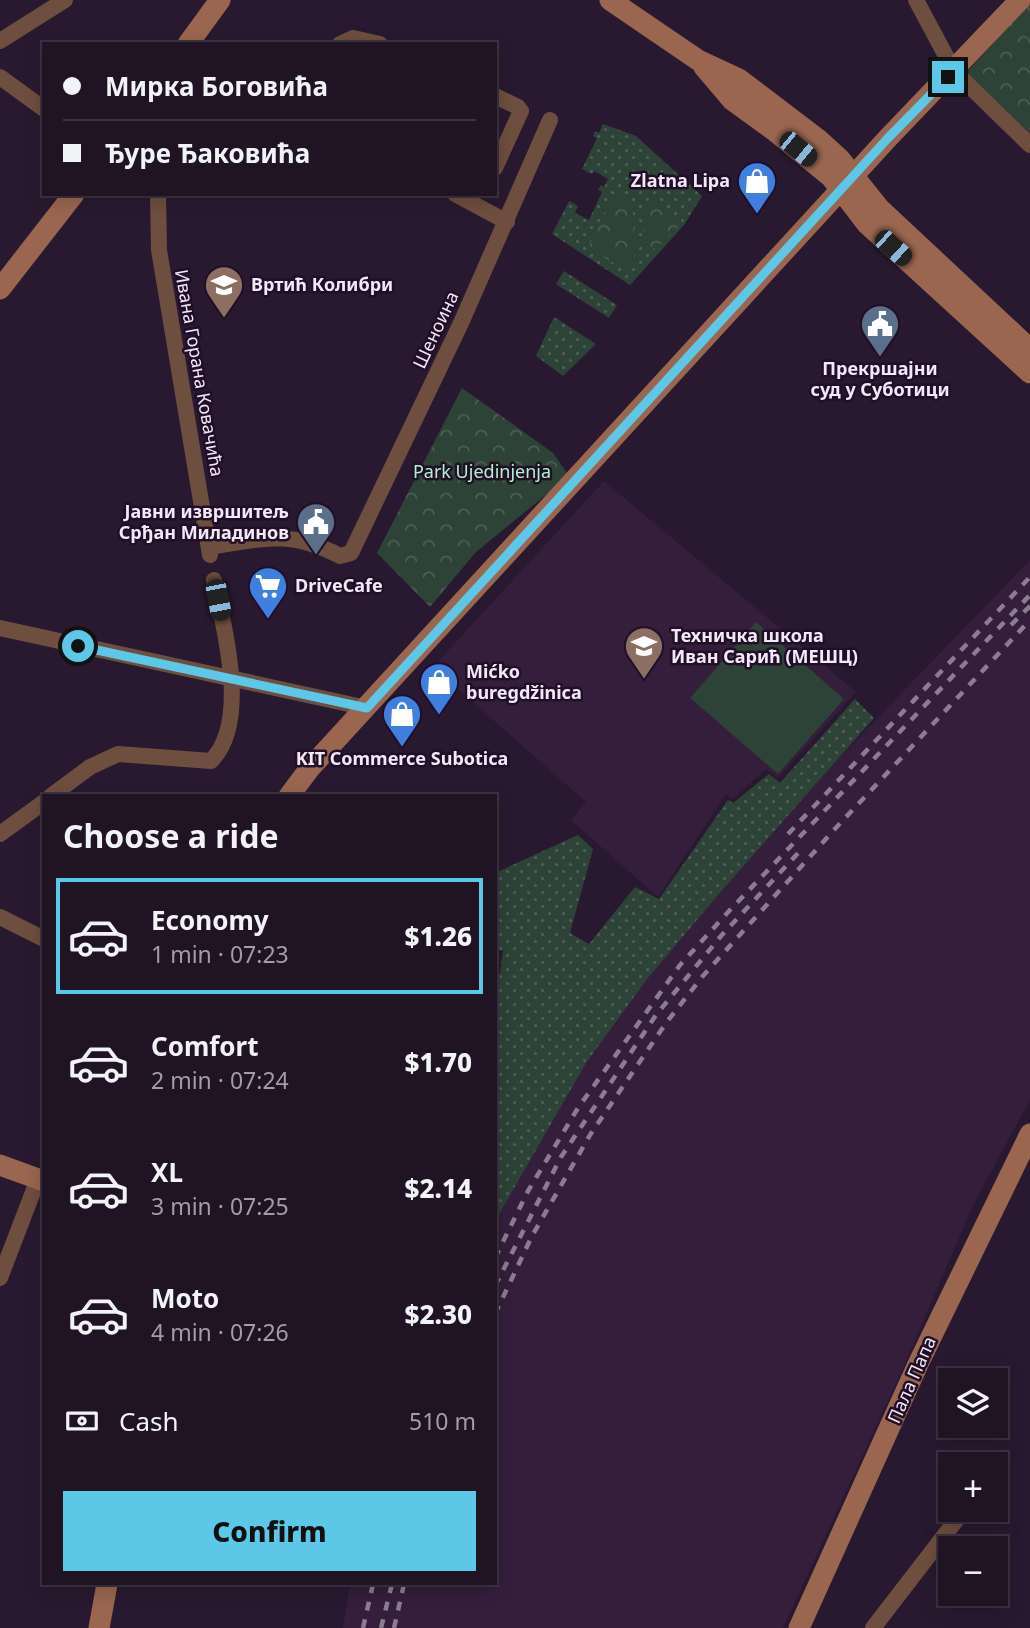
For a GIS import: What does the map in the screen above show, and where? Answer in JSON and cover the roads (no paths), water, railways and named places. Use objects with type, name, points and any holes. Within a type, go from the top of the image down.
[{"type":"main road","points":[[189,42],[220,0]]},
{"type":"main road","points":[[610,0],[698,60],[732,100],[880,209],[1030,349]]},
{"type":"main road","points":[[290,794],[310,768],[1020,0]]},
{"type":"main road","points":[[848,183],[867,224],[1030,373]]},
{"type":"main road","points":[[0,289],[72,196]]},
{"type":"main road","name":"Пала Папа","points":[[799,1628],[919,1362],[1030,1134]]},
{"type":"main road","points":[[0,1165],[41,1180]]},
{"type":"main road","points":[[99,1628],[107,1585]]},
{"type":"street","points":[[0,41],[65,0]]},
{"type":"street","points":[[916,0],[954,71],[1030,145]]},
{"type":"street","points":[[344,42],[353,38],[371,42]]},
{"type":"street","points":[[0,77],[42,108]]},
{"type":"street","points":[[497,97],[522,111],[497,164]]},
{"type":"street","name":"Шеноина","points":[[351,553],[507,222],[550,120]]},
{"type":"street","name":"Ивана Горана Ковачића","points":[[158,196],[159,250],[210,552],[284,537],[321,545],[340,555],[351,553]]},
{"type":"street","points":[[463,196],[482,201],[507,222]]},
{"type":"street","points":[[54,794],[90,768],[118,754],[211,761],[221,751],[227,736],[233,680],[214,580]]},
{"type":"street","points":[[0,628],[367,708]]},
{"type":"street","points":[[0,834],[42,803]]},
{"type":"street","points":[[0,917],[42,938]]},
{"type":"street","points":[[0,1278],[41,1180]]},
{"type":"street","points":[[873,1628],[955,1522]]},
{"type":"railway","points":[[788,834],[1030,577]]},
{"type":"railway","points":[[497,1254],[528,1191],[578,1108],[680,965],[1030,595]]},
{"type":"railway","points":[[1011,625],[1030,606]]},
{"type":"railway","points":[[497,1310],[532,1236],[590,1135],[666,1023],[702,977],[833,831],[1030,620]]},
{"type":"railway","points":[[497,1282],[561,1157],[656,1015],[721,936],[801,850]]},
{"type":"railway","points":[[363,1628],[373,1585]]},
{"type":"railway","points":[[381,1628],[392,1585]]},
{"type":"railway","points":[[394,1628],[404,1585]]},
{"type":"place","name":"Zlatna Lipa","points":[[757,215]]},
{"type":"place","name":"Вртић Колибри","points":[[224,319]]},
{"type":"place","name":"Прекршајни суд у Суботици","points":[[880,358]]},
{"type":"place","name":"Јавни извршитељ Срђан Миладинов","points":[[316,556]]},
{"type":"place","name":"DriveCafe","points":[[268,620]]},
{"type":"place","name":"Техничка школа Иван Сарић (МЕШЦ)","points":[[644,680]]},
{"type":"place","name":"Mićko buregdžinica","points":[[439,716]]},
{"type":"place","name":"KIT Commerce Subotica","points":[[402,748]]},
{"type":"park label","name":"Park Ujedinjenja","points":[[482,472]]}]
